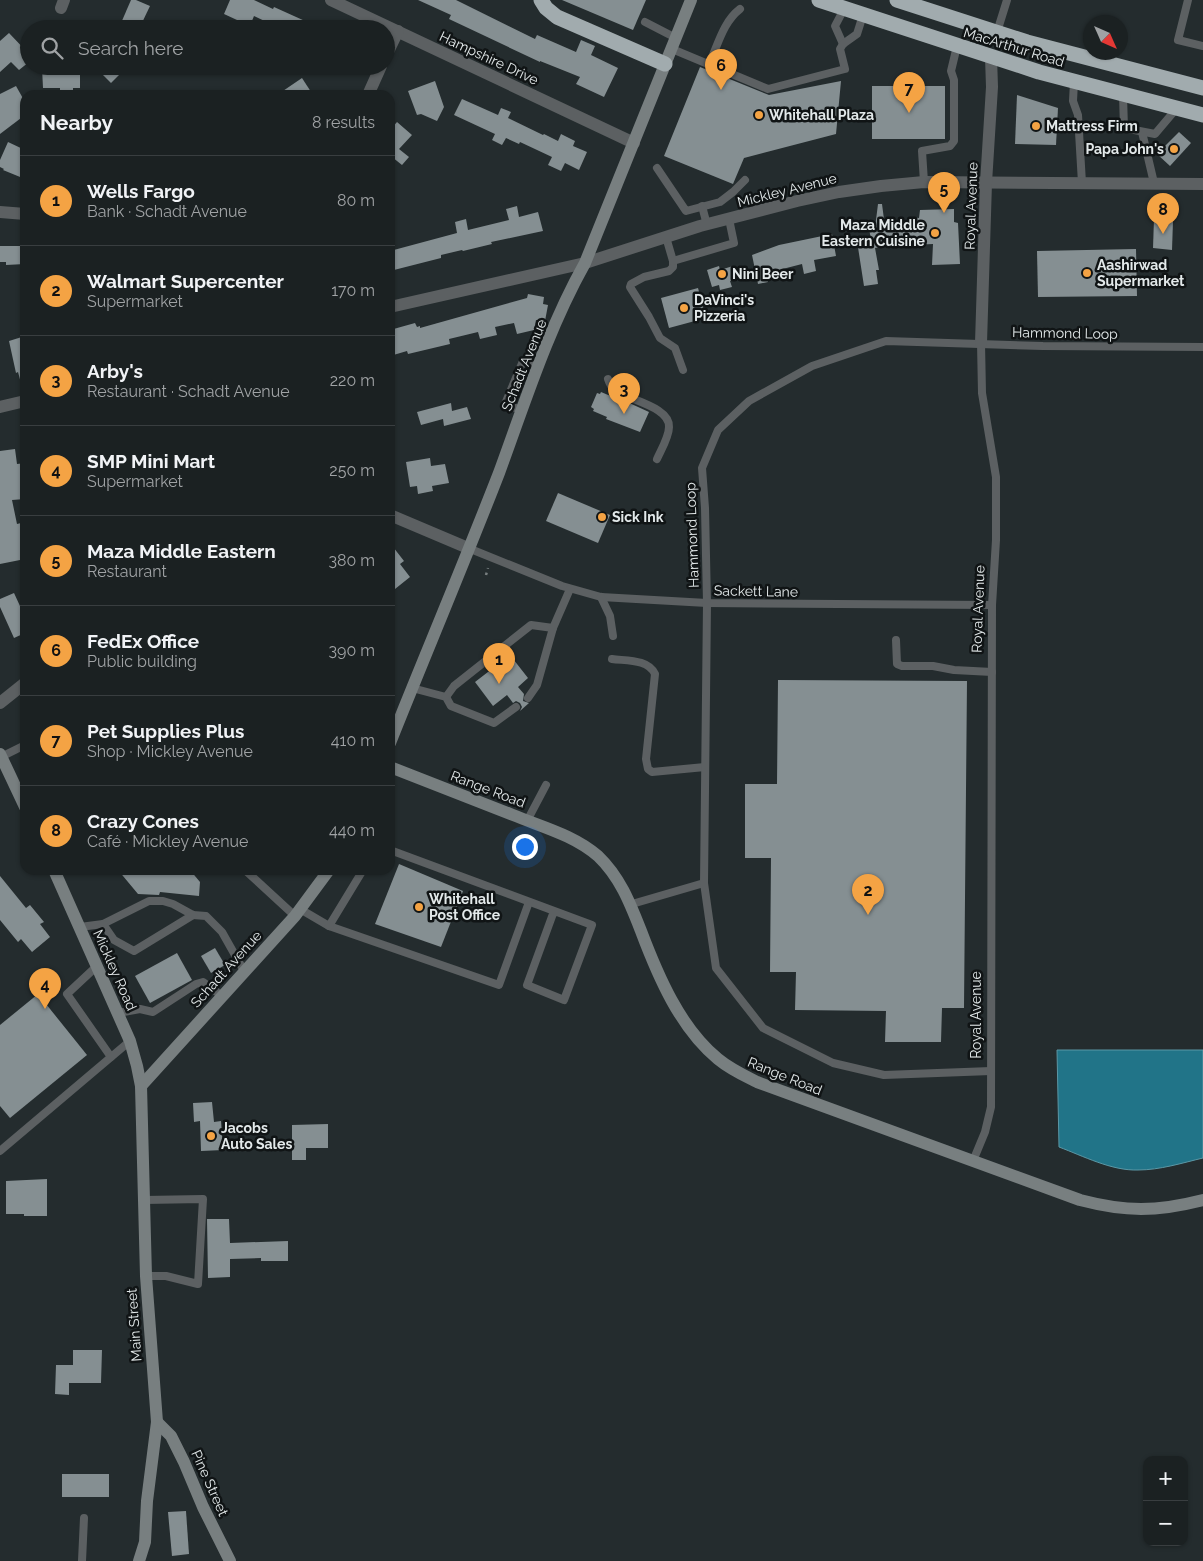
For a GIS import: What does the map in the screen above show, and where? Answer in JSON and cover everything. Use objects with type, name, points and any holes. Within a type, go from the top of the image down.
[{"type":"highway","points":[[541,0],[546,8],[557,17],[665,64]]},
{"type":"highway","name":"MacArthur Road","points":[[819,0],[956,46],[1074,82],[1203,115]]},
{"type":"highway","name":"MacArthur Road","points":[[897,0],[1084,58],[1203,88]]},
{"type":"highway","points":[[920,0],[940,14]]},
{"type":"main road","name":"Schadt Avenue","points":[[395,730],[538,365],[571,288],[585,263],[691,0]]},
{"type":"main road","points":[[1,756],[20,796]]},
{"type":"main road","name":"Range Road","points":[[395,769],[569,837],[598,857],[612,872],[632,904],[651,956],[677,1011],[690,1030],[718,1059],[736,1072],[757,1082],[1080,1200],[1131,1210],[1176,1207],[1203,1200]]},
{"type":"main road","name":"Mickley Road","points":[[56,875],[130,1041],[138,1066],[141,1086]]},
{"type":"main road","name":"Schadt Avenue","points":[[141,1086],[297,913],[325,875]]},
{"type":"main road","name":"Main Street","points":[[139,1561],[145,1542],[147,1501],[157,1422],[146,1276],[141,1086]]},
{"type":"main road","name":"Pine Street","points":[[157,1422],[171,1436],[230,1561]]},
{"type":"street","name":"Hampshire Drive","points":[[331,0],[374,20]]},
{"type":"street","name":"Hampshire Drive","points":[[395,30],[634,143]]},
{"type":"street","points":[[395,37],[398,31]]},
{"type":"street","name":"Royal Avenue","points":[[981,343],[986,183],[992,87],[991,57]]},
{"type":"street","points":[[370,90],[377,75]]},
{"type":"street","name":"Mickley Avenue","points":[[395,306],[585,263],[707,225],[838,192],[924,182],[1203,184]]},
{"type":"street","points":[[0,212],[20,214]]},
{"type":"street","points":[[0,407],[20,402]]},
{"type":"street","points":[[395,518],[468,548]]},
{"type":"street","points":[[0,703],[20,687]]},
{"type":"lane","points":[[997,32],[1007,0]]},
{"type":"lane","points":[[1188,0],[1178,40],[1203,46]]},
{"type":"lane","points":[[709,64],[731,16],[740,9]]},
{"type":"lane","points":[[843,44],[835,26],[844,9]]},
{"type":"lane","points":[[645,22],[674,44],[709,64],[768,89],[845,69],[840,49],[843,44],[857,34],[863,16]]},
{"type":"lane","points":[[924,182],[922,151],[950,146],[954,141],[954,80],[951,71],[956,46]]},
{"type":"lane","points":[[1074,82],[1073,101],[1078,116],[1082,183]]},
{"type":"lane","points":[[1123,95],[1124,128],[1155,134],[1176,108]]},
{"type":"lane","points":[[1142,132],[1154,183]]},
{"type":"lane","points":[[657,168],[686,211],[720,202],[745,180]]},
{"type":"lane","points":[[702,206],[707,225]]},
{"type":"lane","points":[[673,261],[734,243],[729,219]]},
{"type":"lane","points":[[666,237],[673,267],[669,271],[644,277],[631,284],[630,288],[660,338],[675,348],[683,370]]},
{"type":"lane","name":"Hammond Loop","points":[[991,1072],[884,1075],[833,1063],[763,1028],[716,968],[704,883],[707,603],[702,468],[718,430],[749,401],[812,366],[886,341],[1043,346],[1203,347]]},
{"type":"lane","name":"Royal Avenue","points":[[973,1160],[985,1132],[991,1107],[992,605],[996,540],[996,477],[982,393],[981,343]]},
{"type":"lane","points":[[521,410],[504,404],[523,360],[538,365]]},
{"type":"lane","points":[[608,379],[613,389],[662,412],[668,420],[670,426],[657,459]]},
{"type":"lane","name":"Sackett Lane","points":[[468,548],[570,589],[601,597],[707,603],[992,605]]},
{"type":"lane","points":[[528,698],[537,685],[553,628],[570,589]]},
{"type":"lane","points":[[601,597],[610,616],[613,636]]},
{"type":"lane","points":[[446,697],[454,686],[531,625],[553,628]]},
{"type":"lane","points":[[896,640],[897,664],[902,666],[932,666],[954,670],[992,672]]},
{"type":"lane","points":[[612,660],[644,663],[653,669],[655,674],[646,759],[648,769],[652,772],[705,767]]},
{"type":"lane","points":[[412,688],[446,697],[451,706],[494,724],[516,707]]},
{"type":"lane","points":[[1,756],[20,747]]},
{"type":"lane","points":[[527,820],[546,785]]},
{"type":"lane","points":[[395,852],[592,925],[564,1000],[527,985],[554,911]]},
{"type":"lane","points":[[251,875],[297,913],[329,926],[499,985],[529,902]]},
{"type":"lane","points":[[329,926],[360,875]]},
{"type":"lane","points":[[632,904],[704,883]]},
{"type":"lane","points":[[80,927],[103,924],[150,901],[163,901],[173,904],[192,915],[206,916],[222,932],[244,972]]},
{"type":"lane","points":[[103,924],[114,940],[134,951],[192,915]]},
{"type":"lane","points":[[97,966],[67,994],[111,1057]]},
{"type":"lane","points":[[118,1013],[140,1009],[153,1012],[196,984],[203,982],[222,996]]},
{"type":"lane","points":[[0,1151],[130,1041]]},
{"type":"lane","points":[[144,1200],[203,1199],[198,1284],[166,1276],[146,1276]]},
{"type":"lane","points":[[82,1561],[84,1518]]},
{"type":"path","points":[[483,570],[486,574],[488,568]]},
{"type":"water","points":[[1057,1050],[1203,1050],[1203,1158],[1154,1169],[1128,1170],[1098,1162],[1059,1147]]},
{"type":"building","points":[[131,0],[136,0],[150,6],[143,20],[122,20]]},
{"type":"building","points":[[230,0],[254,0],[303,20],[262,20],[254,16],[252,20],[237,20],[224,14]]},
{"type":"building","points":[[418,0],[456,0],[535,39],[537,35],[576,52],[581,40],[595,46],[591,55],[618,68],[604,97],[576,84],[580,77],[540,62],[449,19],[451,15]]},
{"type":"building","points":[[562,0],[646,0],[633,30]]},
{"type":"building","points":[[9,33],[20,45],[19,70],[11,62],[0,72],[0,41]]},
{"type":"building","name":"Whitehall Plaza","points":[[700,67],[769,95],[841,81],[836,134],[744,158],[733,184],[664,156]]},
{"type":"building","points":[[42,75],[80,75],[80,88],[60,90],[60,88],[43,88]]},
{"type":"building","points":[[103,75],[119,75],[111,83]]},
{"type":"building","points":[[302,78],[310,90],[284,90]]},
{"type":"building","points":[[435,81],[444,107],[437,121],[421,114],[417,115],[408,91]]},
{"type":"building","points":[[16,86],[20,93],[20,119],[0,134],[0,94]]},
{"type":"building","points":[[872,86],[945,86],[945,139],[872,139]]},
{"type":"building","name":"Mattress Firm","points":[[1017,95],[1058,108],[1056,145],[1015,144]]},
{"type":"building","points":[[462,99],[498,115],[501,108],[511,112],[508,118],[558,141],[561,134],[575,141],[573,146],[587,152],[579,170],[565,163],[561,171],[548,165],[552,157],[520,142],[519,144],[506,138],[502,145],[492,140],[495,134],[454,115]]},
{"type":"building","points":[[397,122],[412,135],[399,149],[409,157],[402,165],[395,159],[395,124]]},
{"type":"building","name":"Papa John's","points":[[1179,132],[1191,143],[1170,166],[1157,154]]},
{"type":"building","points":[[8,142],[20,148],[20,177],[3,170],[0,167],[0,160]]},
{"type":"building","points":[[878,204],[882,204],[885,227],[911,224],[911,217],[919,218],[920,210],[954,209],[954,222],[958,223],[960,264],[932,265],[933,244],[911,245],[911,242],[875,248],[879,270],[876,270],[878,284],[864,286],[857,241],[871,239],[869,229],[875,228]]},
{"type":"building","points":[[517,206],[519,217],[538,212],[543,231],[441,255],[441,258],[395,270],[395,250],[457,233],[455,222],[466,219],[468,230],[509,220],[506,209]]},
{"type":"building","points":[[1154,219],[1173,221],[1172,250],[1153,248]]},
{"type":"building","points":[[832,234],[836,256],[814,260],[816,271],[804,274],[802,264],[767,273],[768,282],[758,284],[752,255],[779,245]]},
{"type":"building","points":[[0,246],[20,246],[20,264],[6,265],[6,262],[0,262]]},
{"type":"building","name":"Aashirwad Supermarket","points":[[1136,249],[1137,296],[1038,297],[1037,251]]},
{"type":"building","name":"Nini Beer","points":[[719,266],[720,270],[733,266],[737,279],[730,281],[732,287],[720,290],[719,285],[712,287],[707,270]]},
{"type":"building","name":"DaVinci's Pizzeria","points":[[698,288],[706,318],[669,328],[661,298]]},
{"type":"building","points":[[528,294],[544,297],[543,304],[548,305],[545,321],[536,320],[534,330],[517,334],[514,323],[495,327],[497,335],[480,339],[478,332],[449,339],[450,344],[408,354],[407,351],[395,355],[395,329],[415,323],[420,328],[527,298]]},
{"type":"building","points":[[20,338],[20,380],[18,372],[16,373],[9,341]]},
{"type":"building","points":[[601,392],[649,412],[640,432],[606,419],[607,417],[593,411],[594,409],[591,407],[597,393],[600,394]]},
{"type":"building","points":[[451,403],[452,411],[467,407],[471,419],[444,426],[443,419],[421,425],[417,412]]},
{"type":"building","points":[[15,449],[17,464],[20,464],[20,499],[12,500],[17,524],[20,523],[20,560],[0,564],[0,451]]},
{"type":"building","points":[[430,458],[431,466],[445,464],[449,483],[432,486],[433,491],[418,494],[417,486],[410,487],[406,462]]},
{"type":"building","points":[[558,493],[610,515],[598,543],[546,521]]},
{"type":"building","points":[[395,549],[404,561],[400,564],[410,577],[395,589]]},
{"type":"building","points":[[14,593],[20,606],[20,635],[14,638],[0,607],[0,599]]},
{"type":"building","points":[[510,655],[528,678],[518,687],[524,694],[523,701],[529,703],[520,711],[522,707],[520,703],[516,701],[513,703],[507,695],[493,706],[475,682]]},
{"type":"building","points":[[778,680],[967,681],[964,1008],[942,1008],[941,1042],[885,1042],[886,1011],[795,1010],[796,972],[770,972],[771,858],[745,858],[745,784],[777,784]]},
{"type":"building","name":"Whitehall Post Office","points":[[399,864],[463,891],[441,947],[375,924]]},
{"type":"building","points":[[122,875],[194,875],[200,882],[199,896],[160,892],[159,895],[138,894]]},
{"type":"building","points":[[0,876],[26,908],[30,905],[44,922],[40,924],[50,937],[32,952],[21,939],[18,942],[0,920]]},
{"type":"building","points":[[215,948],[225,965],[211,973],[201,956]]},
{"type":"building","points":[[177,953],[192,980],[150,1003],[135,976]]},
{"type":"building","points":[[38,994],[87,1055],[10,1118],[0,1106],[0,1025]]},
{"type":"building","name":"Jacobs Auto Sales","points":[[212,1102],[214,1122],[221,1121],[223,1150],[201,1151],[200,1121],[194,1122],[193,1103]]},
{"type":"building","points":[[328,1124],[328,1148],[306,1148],[306,1160],[292,1160],[292,1125]]},
{"type":"building","points":[[47,1179],[47,1216],[6,1214],[6,1181]]},
{"type":"building","points":[[207,1219],[229,1219],[230,1243],[288,1241],[288,1261],[261,1261],[261,1258],[230,1259],[230,1277],[208,1278]]},
{"type":"building","points":[[73,1350],[102,1350],[101,1383],[69,1383],[69,1395],[55,1394],[56,1365],[73,1365]]},
{"type":"building","points":[[62,1474],[109,1474],[109,1497],[62,1497]]},
{"type":"building","points":[[186,1511],[189,1554],[172,1556],[168,1512]]},
{"type":"place","name":"FedEx Office","points":[[721,90]]},
{"type":"place","name":"Pet Supplies Plus","points":[[909,113]]},
{"type":"place","name":"Whitehall Plaza","points":[[759,115]]},
{"type":"place","name":"Mattress Firm","points":[[1036,126]]},
{"type":"place","name":"Papa John's","points":[[1174,149]]},
{"type":"place","name":"Maza Middle Eastern","points":[[944,213]]},
{"type":"place","name":"Maza Middle Eastern Cuisine","points":[[935,233]]},
{"type":"place","name":"Crazy Cones","points":[[1163,234]]},
{"type":"place","name":"Aashirwad Supermarket","points":[[1087,273]]},
{"type":"place","name":"Nini Beer","points":[[722,274]]},
{"type":"place","name":"DaVinci's Pizzeria","points":[[684,308]]},
{"type":"place","name":"Arby's","points":[[624,414]]},
{"type":"place","name":"Sick Ink","points":[[602,517]]},
{"type":"place","name":"Wells Fargo","points":[[499,684]]},
{"type":"place","name":"Whitehall Post Office","points":[[419,907]]},
{"type":"place","name":"Walmart Supercenter","points":[[868,915]]},
{"type":"place","name":"SMP Mini Mart","points":[[45,1009]]},
{"type":"place","name":"Jacobs Auto Sales","points":[[211,1136]]}]
